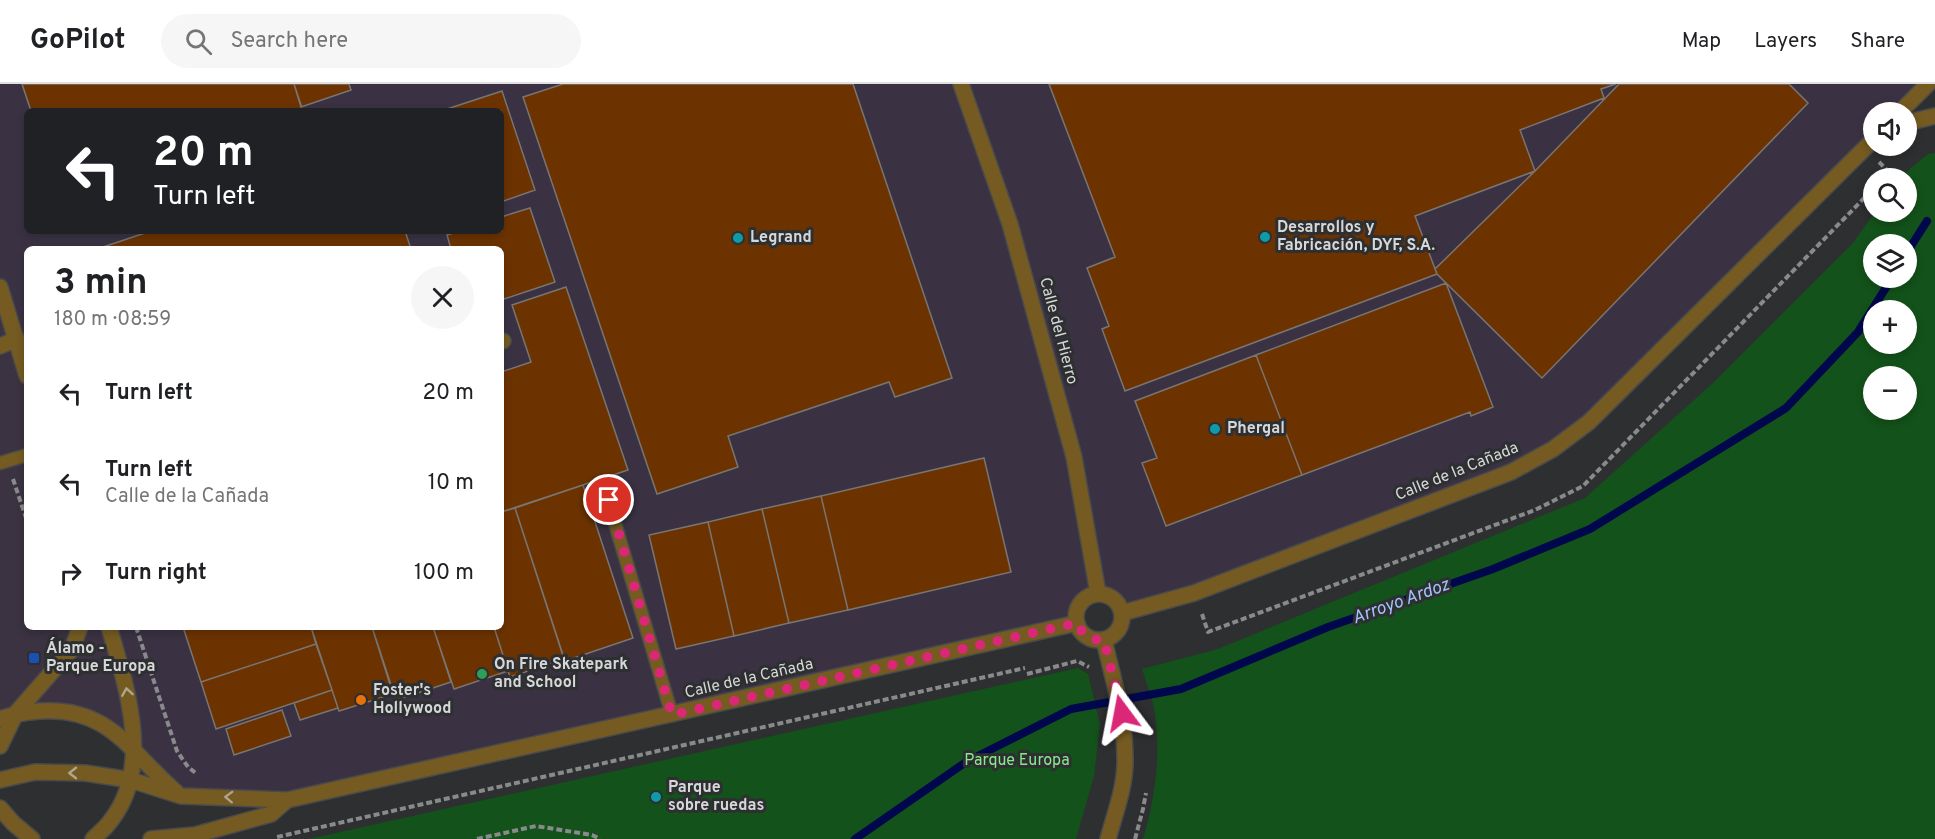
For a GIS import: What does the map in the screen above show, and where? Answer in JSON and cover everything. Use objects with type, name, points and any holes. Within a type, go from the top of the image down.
[{"type":"street","name":"Calle del Hierro","points":[[961,84],[1010,224],[1074,457],[1098,593]]},
{"type":"street","points":[[1911,102],[1928,86]]},
{"type":"street","points":[[1917,120],[1935,116]]},
{"type":"street","name":"Calle de la Cañada","points":[[1122,613],[1194,593],[1511,472],[1553,449],[1589,423],[1863,150]]},
{"type":"street","points":[[0,286],[24,365]]},
{"type":"street","points":[[0,346],[17,339]]},
{"type":"street","points":[[1098,593],[1113,598],[1119,604],[1122,613],[1119,630],[1104,640],[1087,637],[1077,623],[1076,615],[1080,603],[1087,597],[1098,593]]},
{"type":"street","name":"Calle de la Cañada","points":[[287,800],[1077,623]]},
{"type":"street","points":[[0,746],[16,713],[72,649],[79,630]]},
{"type":"street","points":[[93,839],[112,819],[125,798],[131,780],[134,750],[127,687],[111,630]]},
{"type":"street","points":[[1104,640],[1122,713],[1126,760],[1120,796],[1108,839]]},
{"type":"street","points":[[0,719],[16,713],[70,711],[91,717],[112,730],[153,772],[181,796]]},
{"type":"street","points":[[0,780],[35,772],[85,772],[131,780],[181,796],[287,800]]},
{"type":"street","points":[[151,839],[195,835],[271,814],[287,800]]},
{"type":"street","points":[[0,808],[32,839]]},
{"type":"lane","points":[[0,463],[24,456]]},
{"type":"lane","points":[[609,500],[672,715]]},
{"type":"path","points":[[1876,158],[1885,168]]},
{"type":"path","points":[[137,630],[177,751],[188,767],[203,779]]},
{"type":"path","points":[[1027,674],[1077,661],[1091,667],[1094,676]]},
{"type":"path","points":[[267,839],[1025,668]]},
{"type":"path","points":[[477,839],[536,826],[592,835],[600,839]]},
{"type":"shaded area","points":[[0,84],[1928,84],[1910,102],[1863,102],[1863,149],[1553,449],[1122,613],[1119,604],[1113,598],[1097,593],[1080,603],[1076,614],[1077,623],[287,800],[181,796],[134,750],[110,630],[504,630],[504,246],[24,246],[24,366],[0,287]]},
{"type":"shaded area","points":[[0,287],[24,366],[24,630],[110,630],[134,750],[91,717],[0,719]]},
{"type":"green space","points":[[1935,153],[1935,839],[1143,839],[1154,793],[1157,730],[1154,708],[1142,669],[1218,649],[1585,498],[1714,382],[1853,243],[1868,222],[1917,222],[1917,168],[1911,168],[1928,154]]},
{"type":"green space","name":"Parque Europa","points":[[1078,668],[1088,674],[1100,724],[1094,776],[1076,839],[309,839]]},
{"type":"building","points":[[22,84],[294,84],[302,108],[30,108]]},
{"type":"building","points":[[294,84],[349,84],[351,90],[301,107]]},
{"type":"building","name":"Legrand","points":[[563,84],[853,84],[952,378],[895,397],[889,382],[728,436],[738,467],[657,494],[523,97]]},
{"type":"building","name":"Desarrollos y Fabricación, DYF, S.A.","points":[[1049,84],[1616,84],[1601,89],[1604,98],[1520,130],[1535,171],[1415,216],[1437,274],[1125,391],[1102,329],[1109,326],[1087,268],[1115,257]]},
{"type":"building","points":[[1619,84],[1789,84],[1808,103],[1542,378],[1437,274],[1435,269]]},
{"type":"building","points":[[502,91],[535,190],[504,201],[504,108],[450,108]]},
{"type":"building","points":[[530,208],[555,282],[504,299],[504,246],[450,246],[447,235],[450,234],[504,234],[504,216]]},
{"type":"building","points":[[142,234],[406,234],[410,246],[106,246]]},
{"type":"building","points":[[1446,283],[1493,407],[1471,416],[1470,412],[1302,475],[1256,355]]},
{"type":"building","points":[[566,287],[628,470],[504,511],[504,371],[531,362],[512,305]]},
{"type":"building","name":"Phergal","points":[[1256,355],[1302,475],[1166,526],[1142,463],[1157,458],[1135,401]]},
{"type":"building","points":[[984,458],[1011,572],[848,610],[821,496]]},
{"type":"building","points":[[583,485],[633,638],[565,661],[515,508]]},
{"type":"building","points":[[821,496],[848,610],[789,623],[762,509]]},
{"type":"building","points":[[515,508],[564,659],[510,677],[495,630],[504,630],[504,511]]},
{"type":"building","points":[[762,509],[789,623],[734,636],[708,522]]},
{"type":"building","points":[[708,522],[734,636],[676,649],[649,535]]},
{"type":"building","points":[[184,630],[312,630],[316,644],[201,682]]},
{"type":"building","points":[[312,630],[373,630],[393,694],[339,711]]},
{"type":"building","points":[[373,630],[434,630],[451,682],[396,700]]},
{"type":"building","points":[[434,630],[495,630],[508,671],[454,689]]},
{"type":"building","points":[[316,644],[332,690],[216,729],[201,682]]},
{"type":"building","points":[[332,690],[338,708],[300,720],[294,703]]},
{"type":"building","points":[[282,710],[291,736],[234,755],[226,729]]},
{"type":"waterway","name":"Arroyo Ardoz","points":[[1917,237],[1927,221]]},
{"type":"waterway","name":"Arroyo Ardoz","points":[[855,839],[966,762],[1071,709],[1181,689],[1328,627],[1493,569],[1590,529],[1786,408],[1858,332],[1886,288]]},
{"type":"place","name":"Desarrollos y Fabricación, DYF, S.A.","points":[[1265,237]]},
{"type":"place","name":"Legrand","points":[[738,238]]},
{"type":"place","name":"Phergal","points":[[1215,429]]},
{"type":"place","name":"Álamo - Parque Europa","points":[[34,658]]},
{"type":"place","name":"On Fire Skatepark and School","points":[[482,674]]},
{"type":"place","name":"Foster's Hollywood","points":[[361,700]]},
{"type":"place","name":"Parque sobre ruedas","points":[[656,797]]},
{"type":"route","points":[[609,500],[672,715],[1077,623],[1087,637],[1104,640],[1122,713]]}]
